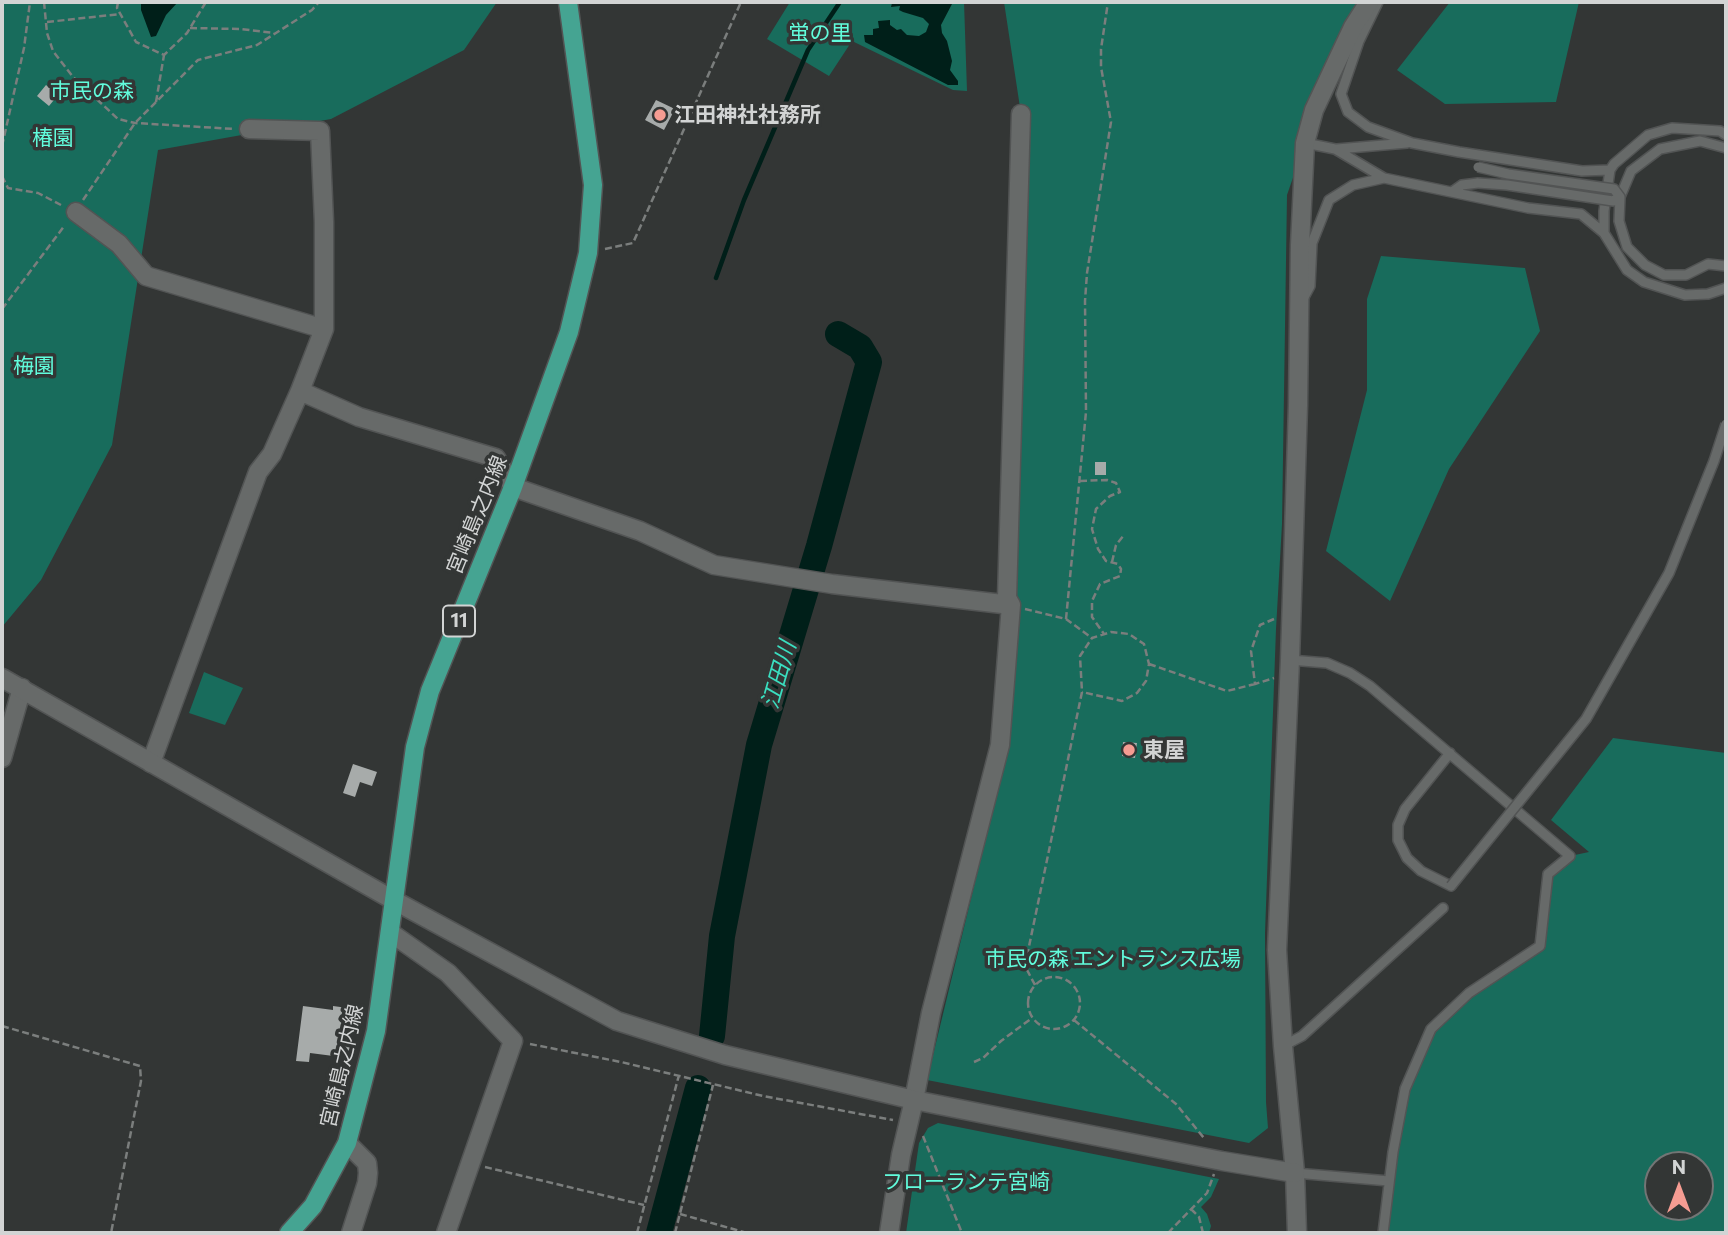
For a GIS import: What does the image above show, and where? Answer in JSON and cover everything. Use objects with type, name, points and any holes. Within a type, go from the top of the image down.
[{"type":"main road","name":"宮崎島之内線","points":[[289,1233],[313,1206],[347,1143],[376,1031],[415,747],[430,691],[513,487],[569,332],[588,253],[593,186],[568,2]]},
{"type":"street","points":[[1297,1233],[1295,1173],[1277,950],[1290,660],[1305,143],[1314,110],[1353,27],[1369,2]]},
{"type":"street","points":[[889,1233],[901,1155],[914,1126],[914,1100],[931,1013],[1000,745],[1011,605],[1007,598],[1021,114]]},
{"type":"street","points":[[151,763],[258,472],[272,454],[324,329],[324,222],[320,131],[249,129]]},
{"type":"street","points":[[75,212],[119,244],[146,276],[324,329]]},
{"type":"street","points":[[300,391],[359,417],[496,458],[513,487],[640,531],[714,565],[797,579],[1011,605]]},
{"type":"street","points":[[2,678],[395,901],[618,1021],[725,1055],[914,1100],[1295,1173]]},
{"type":"street","points":[[2,758],[22,688]]},
{"type":"street","points":[[391,933],[449,973],[513,1041],[446,1233]]},
{"type":"street","points":[[347,1143],[367,1163],[368,1173],[351,1233]]},
{"type":"lane","points":[[1378,2],[1359,41],[1341,94],[1348,112],[1368,127],[1412,143],[1459,152],[1582,170],[1610,170]]},
{"type":"lane","points":[[1604,233],[1610,170],[1614,163],[1648,135],[1672,128],[1720,131],[1726,135]]},
{"type":"lane","points":[[1726,148],[1700,141],[1660,149],[1631,170],[1620,197],[1619,220],[1626,247],[1645,265],[1664,275],[1686,275],[1709,264],[1726,266]]},
{"type":"lane","points":[[1305,143],[1335,149],[1412,143]]},
{"type":"lane","points":[[1335,149],[1384,178],[1528,208],[1581,214],[1604,233],[1627,270],[1644,282],[1685,295],[1708,294],[1726,288]]},
{"type":"lane","points":[[1459,152],[1478,167],[1508,174],[1614,189],[1620,197]]},
{"type":"lane","points":[[1299,305],[1310,286],[1312,243],[1329,200],[1353,185],[1384,178]]},
{"type":"lane","points":[[1452,192],[1462,186],[1478,183],[1613,201],[1620,197]]},
{"type":"lane","points":[[1450,753],[1405,809],[1398,825],[1398,840],[1407,858],[1421,871],[1451,886],[1586,719],[1669,573],[1726,424]]},
{"type":"lane","points":[[1290,660],[1328,663],[1370,686],[1570,856],[1548,874],[1540,946],[1469,993],[1431,1029],[1405,1089],[1383,1233]]},
{"type":"lane","points":[[1283,1046],[1302,1036],[1443,908]]},
{"type":"lane","points":[[1295,1173],[1389,1181]]},
{"type":"path","points":[[2,146],[24,48],[30,2]]},
{"type":"path","points":[[44,2],[53,51],[72,77],[118,119],[135,123],[249,129]]},
{"type":"path","points":[[118,2],[117,8],[136,42],[164,55]]},
{"type":"path","points":[[156,102],[164,55],[190,28],[206,2]]},
{"type":"path","points":[[135,123],[198,60],[257,45],[312,10],[319,2]]},
{"type":"path","points":[[588,253],[633,243],[741,2]]},
{"type":"path","points":[[1066,619],[1086,412],[1086,292],[1111,122],[1101,67],[1108,2]]},
{"type":"path","points":[[46,22],[121,14]]},
{"type":"path","points":[[190,28],[276,33]]},
{"type":"path","points":[[2,176],[8,188],[38,193],[75,212]]},
{"type":"path","points":[[1080,481],[1107,480],[1116,483],[1120,492],[1110,496],[1096,509],[1092,529],[1098,549],[1106,561],[1118,564],[1121,569],[1119,576],[1100,583],[1092,601],[1092,617],[1104,634]]},
{"type":"path","points":[[1112,562],[1116,545],[1124,535]]},
{"type":"path","points":[[1011,605],[1066,619],[1092,638]]},
{"type":"path","points":[[1255,684],[1251,651],[1260,625],[1277,618]]},
{"type":"path","points":[[1035,985],[1026,968],[1027,956],[1082,692],[1080,656],[1092,638],[1111,632],[1129,634],[1144,644],[1149,664],[1146,681],[1137,693],[1122,701],[1082,692]]},
{"type":"path","points":[[1149,664],[1227,691],[1275,677]]},
{"type":"path","points":[[1055,977],[1075,986],[1079,993],[1080,1009],[1074,1020],[1063,1028],[1055,1029],[1044,1028],[1033,1018],[1029,1000],[1035,985],[1042,979],[1055,977]]},
{"type":"path","points":[[974,1062],[984,1058],[1001,1041],[1033,1018]]},
{"type":"path","points":[[1074,1020],[1176,1104],[1204,1138]]},
{"type":"path","points":[[2,1026],[140,1066],[141,1081],[111,1233]]},
{"type":"path","points":[[513,1041],[914,1126],[962,1233]]},
{"type":"path","points":[[637,1233],[679,1075]]},
{"type":"path","points":[[675,1233],[713,1085]]},
{"type":"path","points":[[472,1164],[644,1205]]},
{"type":"path","points":[[1168,1233],[1208,1193],[1214,1174]]},
{"type":"path","points":[[1191,1209],[1199,1216],[1203,1233]]},
{"type":"path","points":[[680,1214],[747,1233]]},
{"type":"green space","name":"市民の森","points":[[2,2],[497,2],[464,50],[331,119],[158,150],[112,445],[41,580],[2,627]]},
{"type":"green space","name":"蛍の里","points":[[790,2],[964,2],[967,91],[953,90],[852,41],[829,76],[767,39]]},
{"type":"green space","name":"市民の森 エントランス広場","points":[[1004,2],[1369,2],[1305,143],[1287,195],[1282,524],[1265,933],[1268,1128],[1249,1143],[927,1080],[1008,746],[1021,114]]},
{"type":"green space","points":[[1450,2],[1579,2],[1556,102],[1445,104],[1397,70]]},
{"type":"green space","points":[[1381,256],[1525,268],[1540,331],[1449,469],[1390,601],[1326,551],[1367,390],[1367,299]]},
{"type":"green space","points":[[204,672],[243,688],[225,725],[189,713]]},
{"type":"green space","points":[[1613,738],[1726,753],[1726,1233],[1383,1233],[1405,1089],[1431,1029],[1469,993],[1540,946],[1548,874],[1570,856],[1589,852],[1551,820]]},
{"type":"green space","name":"フローランテ宮崎","points":[[938,1123],[1219,1179],[1211,1197],[1201,1207],[1211,1226],[1209,1233],[906,1233],[919,1143],[928,1128]]},
{"type":"shaded area","points":[[141,2],[178,2],[166,15],[156,36],[151,37],[141,10]]},
{"type":"shaded area","points":[[951,2],[941,25],[952,61],[950,70],[958,85],[948,85],[865,42],[864,35],[873,35],[873,29],[879,28],[878,21],[890,20],[890,25],[897,30],[901,29],[907,35],[919,36],[926,32],[929,24],[923,18],[899,10],[900,6],[891,7],[892,3]]},
{"type":"building","points":[[46,85],[58,95],[49,106],[37,96]]},
{"type":"building","name":"江田神社社務所","points":[[656,100],[675,109],[664,130],[645,120]]},
{"type":"building","points":[[1095,462],[1106,462],[1106,475],[1095,475]]},
{"type":"building","name":"東屋","points":[[1123,742],[1137,743],[1135,758],[1122,756]]},
{"type":"building","points":[[353,764],[377,772],[372,786],[360,782],[355,797],[343,793]]},
{"type":"building","points":[[303,1006],[333,1010],[333,1006],[355,1009],[349,1058],[310,1053],[309,1062],[296,1061]]},
{"type":"waterway","points":[[716,278],[744,200],[808,50],[840,2]]},
{"type":"waterway","name":"江田川","points":[[712,1036],[722,936],[759,745],[819,546],[869,362],[860,347],[838,334]]},
{"type":"waterway","name":"江田川","points":[[659,1233],[698,1088]]},
{"type":"place","name":"江田神社社務所","points":[[660,115]]},
{"type":"place","name":"東屋","points":[[1129,750]]},
{"type":"park label","name":"椿園","points":[[53,138]]},
{"type":"park label","name":"梅園","points":[[34,366]]}]
